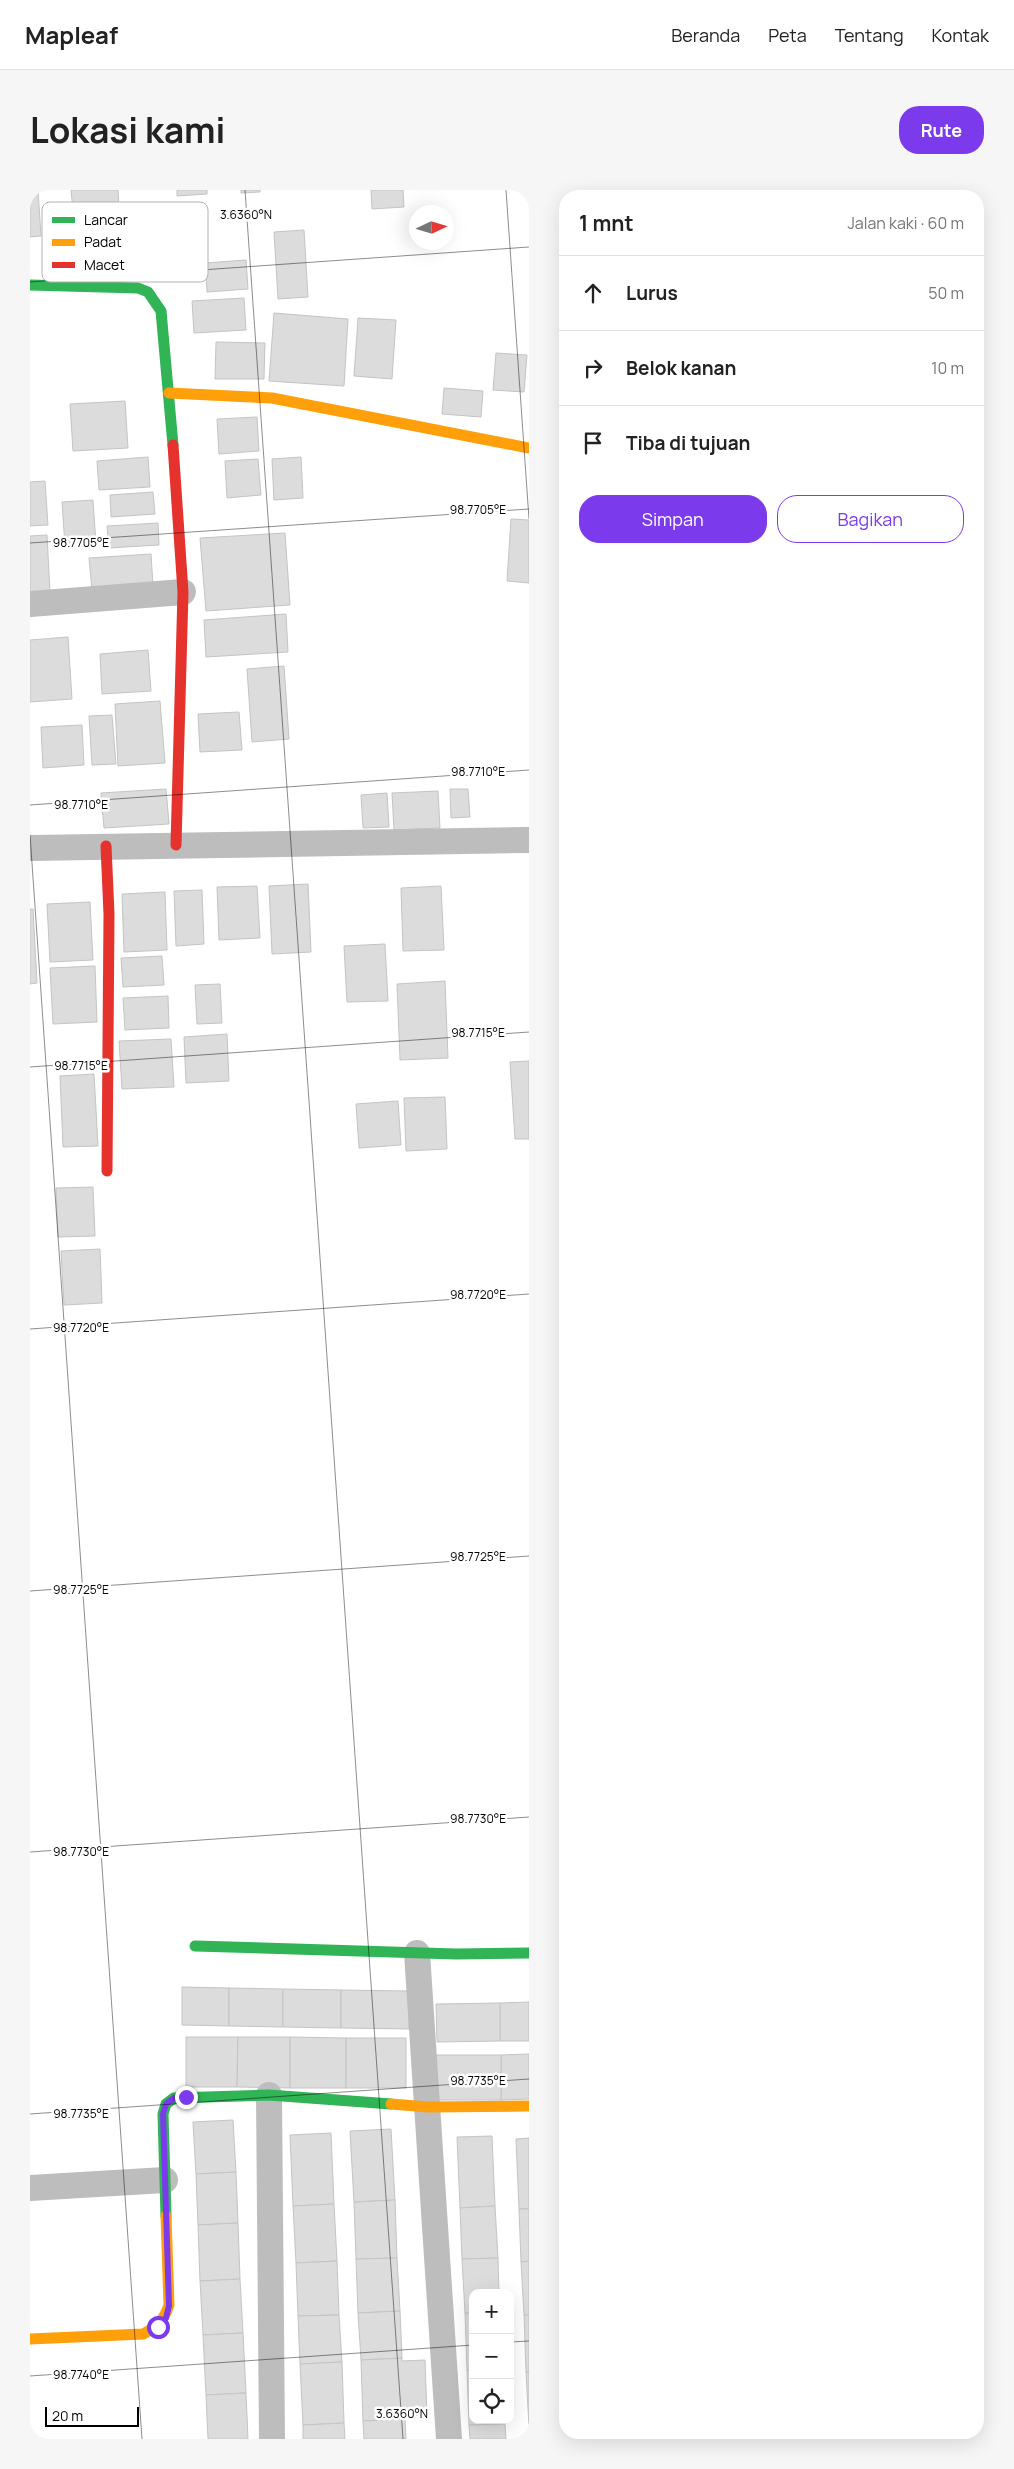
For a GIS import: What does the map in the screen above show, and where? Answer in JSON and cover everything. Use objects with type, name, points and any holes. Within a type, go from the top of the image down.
[{"type":"street","points":[[30,286],[138,288],[148,292],[161,311],[170,393],[183,592],[176,845]]},
{"type":"street","points":[[170,393],[272,398],[529,448]]},
{"type":"street","points":[[30,604],[183,592]]},
{"type":"street","points":[[30,848],[529,840]]},
{"type":"street","points":[[106,846],[110,914],[107,1171]]},
{"type":"street","points":[[195,1946],[417,1953],[529,1953]]},
{"type":"street","points":[[417,1953],[449,2439]]},
{"type":"street","points":[[269,2095],[272,2439]]},
{"type":"street","points":[[30,2340],[143,2334],[158,2327],[166,2318],[169,2306],[163,2114],[166,2104],[174,2098],[269,2095],[428,2107],[529,2106]]},
{"type":"street","points":[[30,2188],[165,2180]]},
{"type":"building","points":[[30,190],[38,190],[41,236],[30,237]]},
{"type":"building","points":[[71,190],[118,190],[119,202],[72,202]]},
{"type":"building","points":[[177,190],[207,190],[207,194],[177,196]]},
{"type":"building","points":[[241,190],[260,190],[260,192],[241,193]]},
{"type":"building","points":[[371,190],[403,190],[404,207],[372,209]]},
{"type":"building","points":[[304,230],[308,297],[278,299],[274,232]]},
{"type":"building","points":[[246,260],[248,289],[207,292],[208,263]]},
{"type":"building","points":[[244,298],[246,330],[194,333],[192,301]]},
{"type":"building","points":[[274,313],[348,319],[344,386],[269,381]]},
{"type":"building","points":[[358,318],[396,320],[392,379],[354,376]]},
{"type":"building","points":[[216,342],[265,343],[264,379],[215,379]]},
{"type":"building","points":[[496,353],[527,355],[524,392],[493,390]]},
{"type":"building","points":[[444,388],[483,391],[481,417],[442,414]]},
{"type":"building","points":[[125,401],[128,448],[73,451],[70,404]]},
{"type":"building","points":[[257,417],[259,451],[219,454],[217,419]]},
{"type":"building","points":[[148,457],[150,487],[99,490],[97,461]]},
{"type":"building","points":[[301,457],[303,498],[274,500],[272,459]]},
{"type":"building","points":[[258,459],[261,495],[227,498],[225,461]]},
{"type":"building","points":[[45,481],[48,525],[30,526],[30,482]]},
{"type":"building","points":[[153,492],[155,514],[111,517],[110,495]]},
{"type":"building","points":[[93,500],[96,544],[65,546],[62,502]]},
{"type":"building","points":[[511,519],[529,520],[529,583],[507,581]]},
{"type":"building","points":[[158,523],[159,545],[109,548],[107,526]]},
{"type":"building","points":[[285,533],[290,605],[206,611],[200,538]]},
{"type":"building","points":[[47,535],[50,592],[30,593],[30,536]]},
{"type":"building","points":[[151,554],[153,586],[92,590],[89,558]]},
{"type":"building","points":[[286,614],[288,652],[206,657],[204,620]]},
{"type":"building","points":[[68,637],[72,699],[30,702],[30,640]]},
{"type":"building","points":[[148,650],[151,691],[102,694],[100,654]]},
{"type":"building","points":[[284,666],[289,739],[252,742],[247,669]]},
{"type":"building","points":[[160,701],[165,763],[118,766],[115,704]]},
{"type":"building","points":[[239,712],[242,750],[200,752],[198,714]]},
{"type":"building","points":[[112,715],[116,764],[92,765],[89,716]]},
{"type":"building","points":[[82,725],[84,765],[43,768],[41,727]]},
{"type":"building","points":[[166,789],[169,824],[104,828],[101,793]]},
{"type":"building","points":[[450,789],[468,789],[470,817],[451,818]]},
{"type":"building","points":[[438,791],[440,828],[394,830],[392,793]]},
{"type":"building","points":[[387,793],[389,827],[363,828],[361,795]]},
{"type":"building","points":[[308,884],[311,952],[272,954],[269,886]]},
{"type":"building","points":[[257,886],[260,938],[219,940],[217,887]]},
{"type":"building","points":[[441,886],[444,950],[403,951],[401,888]]},
{"type":"building","points":[[202,890],[204,944],[176,946],[174,891]]},
{"type":"building","points":[[165,892],[167,950],[124,952],[122,894]]},
{"type":"building","points":[[90,902],[93,960],[50,962],[47,904]]},
{"type":"building","points":[[30,909],[33,909],[37,983],[30,984]]},
{"type":"building","points":[[385,944],[388,1001],[347,1002],[344,946]]},
{"type":"building","points":[[162,956],[164,985],[123,987],[121,958]]},
{"type":"building","points":[[95,966],[97,1022],[53,1024],[50,968]]},
{"type":"building","points":[[445,981],[448,1058],[400,1060],[397,984]]},
{"type":"building","points":[[220,984],[222,1023],[197,1024],[195,985]]},
{"type":"building","points":[[168,996],[169,1028],[125,1030],[123,998]]},
{"type":"building","points":[[227,1034],[229,1081],[186,1083],[184,1037]]},
{"type":"building","points":[[171,1039],[174,1087],[122,1089],[119,1041]]},
{"type":"building","points":[[529,1061],[529,1139],[515,1139],[510,1062]]},
{"type":"building","points":[[94,1074],[98,1146],[63,1147],[60,1076]]},
{"type":"building","points":[[445,1097],[447,1149],[406,1151],[404,1098]]},
{"type":"building","points":[[398,1101],[401,1145],[359,1148],[356,1104]]},
{"type":"building","points":[[93,1187],[95,1236],[58,1237],[56,1188]]},
{"type":"building","points":[[100,1249],[102,1303],[64,1305],[61,1251]]},
{"type":"building","points":[[182,1987],[229,1988],[229,2026],[182,2025]]},
{"type":"building","points":[[229,1988],[283,1989],[283,2027],[229,2026]]},
{"type":"building","points":[[283,1989],[341,1990],[341,2028],[283,2027]]},
{"type":"building","points":[[341,1990],[409,1991],[409,2029],[341,2028]]},
{"type":"building","points":[[529,2002],[529,2041],[500,2041],[500,2003]]},
{"type":"building","points":[[500,2003],[500,2041],[437,2042],[436,2004]]},
{"type":"building","points":[[186,2037],[238,2037],[237,2087],[186,2087]]},
{"type":"building","points":[[238,2037],[290,2037],[290,2088],[237,2087]]},
{"type":"building","points":[[290,2037],[346,2038],[346,2088],[290,2088]]},
{"type":"building","points":[[346,2038],[406,2038],[406,2088],[346,2088]]},
{"type":"building","points":[[529,2054],[529,2099],[501,2100],[501,2055]]},
{"type":"building","points":[[436,2055],[501,2055],[501,2100],[436,2100]]},
{"type":"building","points":[[233,2120],[236,2172],[196,2174],[193,2122]]},
{"type":"building","points":[[391,2129],[395,2200],[354,2202],[350,2131]]},
{"type":"building","points":[[331,2133],[334,2204],[293,2206],[290,2135]]},
{"type":"building","points":[[492,2136],[495,2206],[460,2208],[457,2137]]},
{"type":"building","points":[[529,2138],[529,2209],[519,2209],[516,2139]]},
{"type":"building","points":[[236,2172],[238,2223],[198,2225],[196,2174]]},
{"type":"building","points":[[395,2200],[397,2258],[356,2259],[354,2202]]},
{"type":"building","points":[[334,2204],[337,2261],[296,2263],[293,2206]]},
{"type":"building","points":[[495,2206],[498,2258],[462,2259],[460,2208]]},
{"type":"building","points":[[519,2209],[529,2209],[529,2261],[521,2262]]},
{"type":"building","points":[[238,2223],[240,2279],[200,2281],[198,2225]]},
{"type":"building","points":[[397,2258],[400,2311],[358,2313],[356,2259]]},
{"type":"building","points":[[498,2258],[499,2289],[469,2289],[469,2313],[465,2313],[462,2259]]},
{"type":"building","points":[[337,2261],[339,2315],[298,2316],[296,2263]]},
{"type":"building","points":[[529,2261],[529,2315],[524,2315],[521,2262]]},
{"type":"building","points":[[240,2279],[243,2333],[203,2335],[200,2281]]},
{"type":"building","points":[[400,2311],[402,2358],[361,2360],[358,2313]]},
{"type":"building","points":[[465,2313],[469,2313],[469,2370],[467,2370]]},
{"type":"building","points":[[339,2315],[342,2362],[300,2364],[298,2316]]},
{"type":"building","points":[[524,2315],[529,2315],[529,2372],[526,2372]]},
{"type":"building","points":[[243,2333],[246,2393],[206,2395],[203,2335]]},
{"type":"building","points":[[402,2358],[402,2361],[425,2360],[427,2415],[405,2416],[405,2419],[363,2421],[361,2360]]},
{"type":"building","points":[[342,2362],[344,2423],[303,2425],[300,2364]]},
{"type":"building","points":[[467,2370],[469,2370],[469,2424],[505,2424],[469,2425]]},
{"type":"building","points":[[526,2372],[529,2372],[529,2427]]},
{"type":"building","points":[[246,2393],[248,2439],[208,2439],[206,2395]]},
{"type":"building","points":[[405,2419],[406,2439],[364,2439],[363,2421]]},
{"type":"building","points":[[344,2423],[345,2439],[303,2439],[303,2425]]},
{"type":"building","points":[[505,2424],[506,2439],[470,2439],[469,2425]]},
{"type":"traffic: fast","points":[[30,285],[138,288],[148,292],[161,311],[173,445]]},
{"type":"traffic: fast","points":[[195,1946],[456,1954],[529,1953]]},
{"type":"traffic: fast","points":[[166,2216],[163,2114],[166,2104],[174,2098],[269,2095],[391,2104]]},
{"type":"traffic: slow","points":[[169,393],[272,398],[529,448]]},
{"type":"traffic: slow","points":[[391,2104],[428,2107],[529,2106]]},
{"type":"traffic: slow","points":[[30,2339],[143,2334],[156,2326],[165,2315],[169,2305],[166,2216]]},
{"type":"traffic: jam","points":[[173,445],[183,592],[176,845]]},
{"type":"traffic: jam","points":[[106,846],[109,914],[107,1171]]},
{"type":"route","points":[[158,2327],[166,2318],[169,2306],[163,2114],[166,2104],[174,2098],[186,2097]]}]
